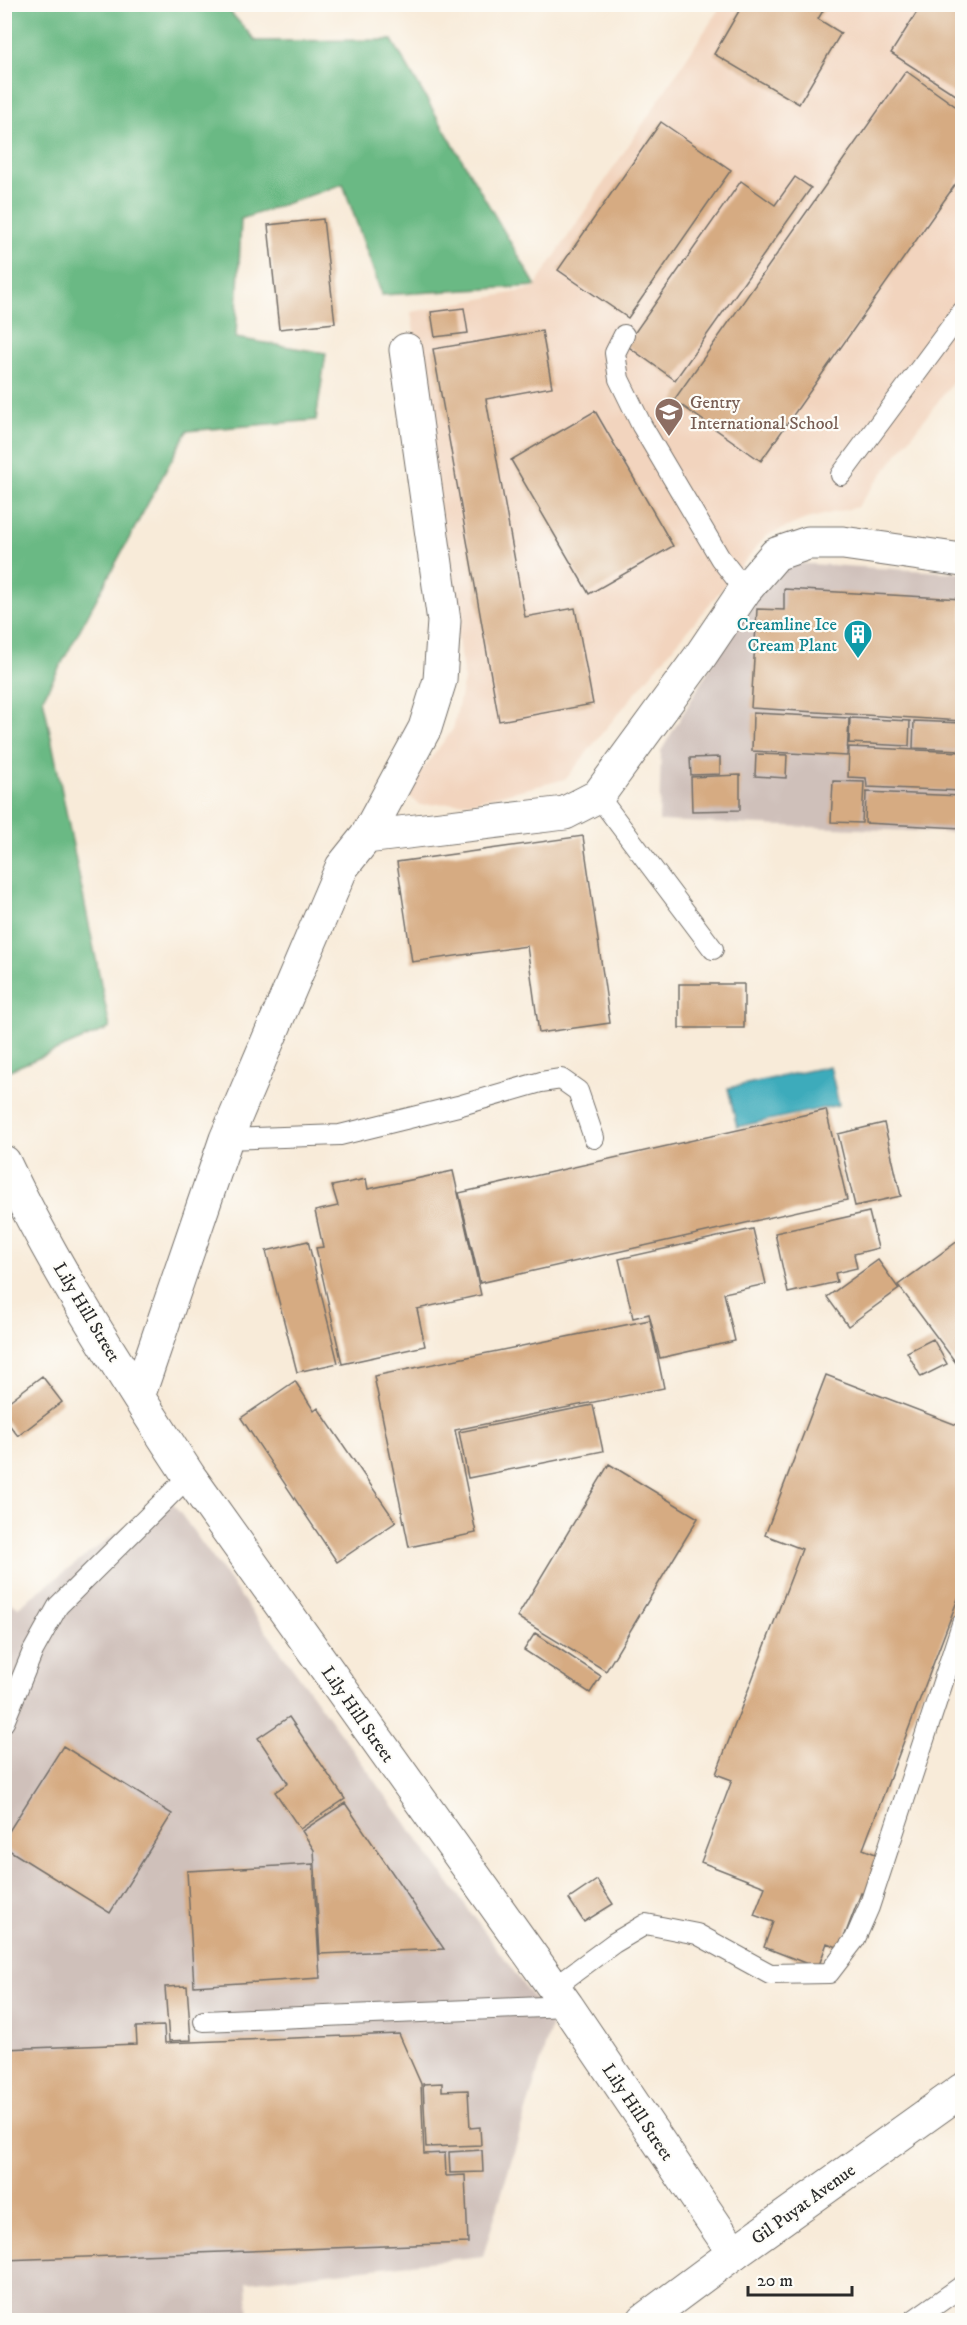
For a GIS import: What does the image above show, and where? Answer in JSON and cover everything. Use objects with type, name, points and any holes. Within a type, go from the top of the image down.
[{"type":"street","points":[[138,1397],[226,1139],[342,867],[366,837],[425,728],[440,680],[444,621],[406,350]]},
{"type":"street","points":[[366,837],[565,813],[598,796],[699,658],[745,590],[776,554],[808,543],[843,543],[963,560]]},
{"type":"street","name":"Lily Hill Street","points":[[4,1162],[32,1221],[138,1397],[189,1476],[560,1997],[734,2253]]},
{"type":"street","name":"Gil Puyat Avenue","points":[[644,2320],[963,2090]]},
{"type":"lane","points":[[841,475],[963,312]]},
{"type":"lane","points":[[624,334],[615,353],[619,379],[642,426],[720,558],[745,590]]},
{"type":"lane","points":[[598,796],[713,949]]},
{"type":"lane","points":[[226,1139],[340,1135],[458,1106],[541,1082],[561,1079],[578,1091],[594,1138]]},
{"type":"lane","points":[[4,1722],[33,1651],[58,1606],[189,1476]]},
{"type":"lane","points":[[204,2021],[560,1997],[614,1943],[646,1924],[697,1934],[770,1974],[829,1973],[855,1939],[869,1907],[963,1624]]},
{"type":"lane","points":[[915,2320],[963,2286]]},
{"type":"shaded area","name":"Gentry International School","points":[[722,5],[962,5],[962,370],[857,507],[806,519],[766,536],[566,779],[472,802],[420,805],[405,793],[453,729],[464,680],[411,312],[533,289]]},
{"type":"shaded area","points":[[794,563],[962,573],[962,833],[659,821],[661,751],[741,615],[765,585]]},
{"type":"shaded area","points":[[167,1495],[552,2024],[483,2256],[247,2282],[249,2320],[5,2320],[4,1599],[18,1607]]},
{"type":"green space","points":[[5,4],[224,5],[256,41],[392,40],[536,286],[382,295],[343,184],[241,219],[236,338],[326,353],[316,420],[187,431],[43,698],[110,1028],[5,1072]]},
{"type":"water","points":[[830,1066],[839,1105],[737,1127],[728,1088]]},
{"type":"building","points":[[743,4],[827,4],[818,19],[841,33],[799,104],[714,54]]},
{"type":"building","points":[[922,4],[962,4],[962,99],[891,53]]},
{"type":"building","points":[[906,71],[962,111],[962,175],[761,461],[674,400]]},
{"type":"building","points":[[661,122],[731,170],[628,318],[558,270]]},
{"type":"building","points":[[795,177],[811,188],[675,380],[626,345],[741,181],[775,205]]},
{"type":"building","points":[[323,219],[335,323],[279,329],[268,225]]},
{"type":"building","points":[[464,308],[468,333],[435,337],[431,312]]},
{"type":"building","points":[[542,331],[552,387],[486,399],[525,617],[575,608],[593,704],[499,721],[433,349]]},
{"type":"building","points":[[595,411],[673,546],[589,594],[511,460]]},
{"type":"building","name":"Creamline Ice Cream Plant","points":[[784,589],[962,599],[962,721],[751,708],[757,609],[784,610]]},
{"type":"building","points":[[753,713],[849,718],[847,756],[752,751]]},
{"type":"building","points":[[850,718],[910,721],[909,746],[849,743]]},
{"type":"building","points":[[914,721],[962,723],[962,750],[913,748]]},
{"type":"building","points":[[849,747],[962,752],[962,791],[867,787],[866,778],[848,777]]},
{"type":"building","points":[[756,754],[787,755],[786,778],[755,776]]},
{"type":"building","points":[[720,757],[720,774],[691,775],[690,758]]},
{"type":"building","points":[[740,775],[740,810],[692,811],[691,777]]},
{"type":"building","points":[[833,781],[864,782],[862,823],[831,822]]},
{"type":"building","points":[[866,792],[962,796],[962,828],[865,823]]},
{"type":"building","points":[[583,836],[610,1023],[539,1033],[527,946],[412,962],[397,862]]},
{"type":"building","points":[[679,984],[744,984],[744,1028],[679,1028]]},
{"type":"building","points":[[826,1110],[847,1200],[480,1283],[459,1193]]},
{"type":"building","points":[[884,1123],[901,1196],[855,1206],[838,1134]]},
{"type":"building","points":[[453,1171],[481,1295],[417,1309],[425,1346],[342,1364],[316,1248],[323,1247],[315,1211],[338,1206],[332,1186],[366,1179],[368,1189]]},
{"type":"building","points":[[869,1212],[878,1248],[854,1254],[857,1268],[835,1273],[837,1282],[788,1293],[775,1233]]},
{"type":"building","points":[[753,1229],[766,1284],[724,1293],[735,1341],[660,1358],[649,1314],[633,1318],[619,1259]]},
{"type":"building","points":[[962,1238],[962,1371],[898,1285]]},
{"type":"building","points":[[308,1241],[338,1363],[297,1372],[266,1251]]},
{"type":"building","points":[[878,1260],[899,1289],[848,1326],[827,1297]]},
{"type":"building","points":[[650,1320],[664,1388],[455,1430],[476,1533],[409,1547],[374,1376]]},
{"type":"building","points":[[933,1339],[947,1364],[921,1377],[907,1352]]},
{"type":"building","points":[[826,1375],[962,1427],[962,1588],[863,1849],[883,1857],[868,1896],[861,1893],[840,1948],[827,1943],[818,1968],[764,1947],[773,1922],[754,1915],[765,1887],[701,1862],[732,1780],[716,1774],[802,1549],[765,1535]]},
{"type":"building","points":[[42,1376],[62,1402],[18,1436],[4,1418],[4,1405]]},
{"type":"building","points":[[295,1381],[314,1411],[318,1408],[396,1522],[337,1562],[241,1418]]},
{"type":"building","points":[[593,1405],[603,1451],[468,1478],[459,1432]]},
{"type":"building","points":[[609,1464],[698,1518],[606,1671],[517,1617]]},
{"type":"building","points":[[535,1633],[601,1676],[590,1693],[524,1650]]},
{"type":"building","points":[[289,1717],[345,1799],[300,1829],[275,1792],[288,1783],[258,1738]]},
{"type":"building","points":[[63,1746],[172,1814],[110,1913],[4,1847],[4,1839]]},
{"type":"building","points":[[345,1803],[444,1949],[320,1954],[314,1850],[302,1831]]},
{"type":"building","points":[[313,1864],[320,1978],[194,1986],[187,1871]]},
{"type":"building","points":[[597,1880],[613,1904],[584,1922],[569,1899]]},
{"type":"building","points":[[187,1986],[191,2040],[169,2041],[165,1987]]},
{"type":"building","points":[[164,2026],[165,2043],[399,2034],[421,2084],[424,2154],[445,2153],[446,2176],[465,2175],[468,2243],[4,2260],[4,2049],[137,2044],[136,2027]]},
{"type":"building","points":[[442,2083],[442,2091],[468,2090],[470,2128],[480,2127],[481,2145],[426,2147],[423,2084]]},
{"type":"building","points":[[482,2150],[483,2172],[450,2173],[449,2152]]},
{"type":"place","name":"Gentry International School","points":[[669,438]]},
{"type":"place","name":"Creamline Ice Cream Plant","points":[[858,660]]}]
